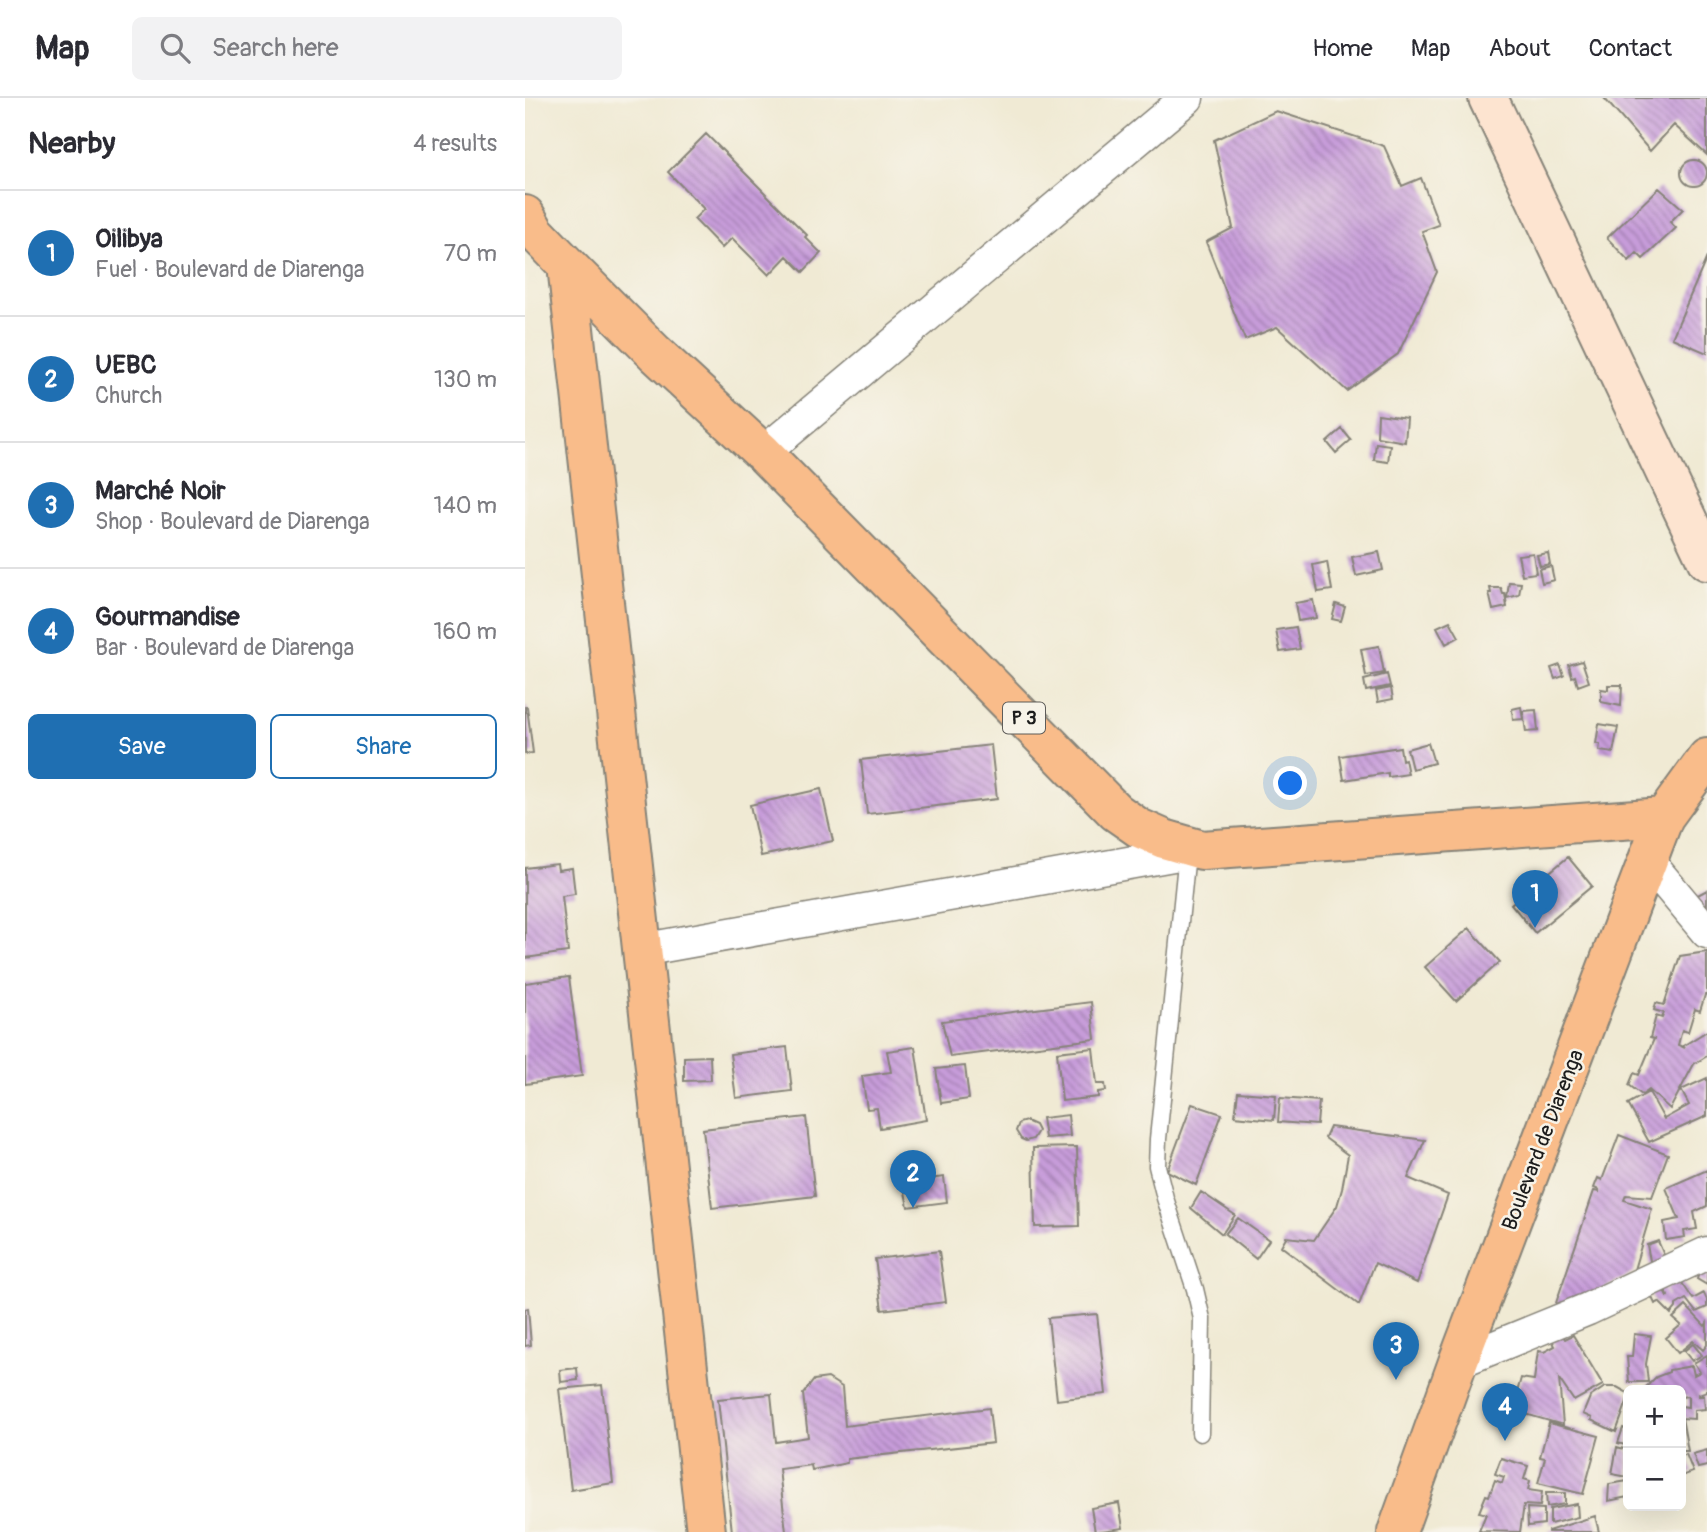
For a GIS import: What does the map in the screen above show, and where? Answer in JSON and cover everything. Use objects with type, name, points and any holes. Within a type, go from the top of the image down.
[{"type":"main road","points":[[1488,98],[1707,561]]},
{"type":"main road","name":"P 3","points":[[528,225],[655,353],[763,453],[1116,812],[1139,828],[1194,852],[1664,817]]},
{"type":"main road","points":[[567,265],[706,1532]]},
{"type":"main road","name":"Boulevard de Diarenga","points":[[1397,1532],[1458,1362],[1664,817],[1707,758]]},
{"type":"street","points":[[763,453],[1187,98]]},
{"type":"street","points":[[641,950],[1194,852]]},
{"type":"street","points":[[1647,860],[1707,932]]},
{"type":"street","points":[[1458,1362],[1588,1309],[1707,1253]]},
{"type":"lane","points":[[1194,852],[1158,1139],[1157,1166],[1202,1320],[1200,1433]]},
{"type":"building","points":[[1604,98],[1707,98],[1707,155],[1674,125],[1650,151]]},
{"type":"building","points":[[1276,111],[1384,146],[1402,186],[1421,178],[1439,225],[1422,231],[1437,272],[1398,354],[1347,391],[1277,327],[1245,340],[1206,242],[1233,228],[1214,140]]},
{"type":"building","points":[[706,134],[807,235],[805,237],[821,253],[803,272],[787,256],[769,275],[732,238],[722,248],[694,219],[704,209],[668,172]]},
{"type":"building","points":[[1694,160],[1703,164],[1707,173],[1703,182],[1694,186],[1685,182],[1681,173],[1685,164]]},
{"type":"building","points":[[1659,188],[1683,209],[1670,222],[1676,228],[1643,259],[1637,253],[1629,261],[1607,238]]},
{"type":"building","points":[[1707,257],[1707,353],[1672,338]]},
{"type":"building","points":[[1378,414],[1407,418],[1405,442],[1377,437]]},
{"type":"building","points":[[1342,429],[1351,440],[1336,453],[1327,442]]},
{"type":"building","points":[[1376,443],[1390,445],[1388,462],[1374,460]]},
{"type":"building","points":[[1379,552],[1383,570],[1356,576],[1352,557]]},
{"type":"building","points":[[1533,553],[1536,573],[1522,575],[1518,555]]},
{"type":"building","points":[[1548,553],[1550,564],[1540,566],[1537,555]]},
{"type":"building","points":[[1327,562],[1332,590],[1318,592],[1313,565]]},
{"type":"building","points":[[1551,566],[1554,580],[1542,583],[1539,569]]},
{"type":"building","points":[[1509,582],[1521,583],[1519,595],[1507,598]]},
{"type":"building","points":[[1490,588],[1501,588],[1507,607],[1493,610]]},
{"type":"building","points":[[1313,600],[1316,618],[1298,621],[1295,603]]},
{"type":"building","points":[[1336,604],[1345,607],[1341,621],[1332,619]]},
{"type":"building","points":[[1450,621],[1459,637],[1446,644],[1437,627]]},
{"type":"building","points":[[1296,627],[1300,649],[1280,652],[1276,630]]},
{"type":"building","points":[[1379,646],[1384,673],[1366,676],[1361,649]]},
{"type":"building","points":[[1582,661],[1589,682],[1578,686],[1569,665]]},
{"type":"building","points":[[1560,665],[1564,676],[1555,679],[1551,668]]},
{"type":"building","points":[[1387,674],[1390,686],[1366,691],[1364,680]]},
{"type":"building","points":[[1608,685],[1622,685],[1621,706],[1601,702],[1601,689],[1608,690]]},
{"type":"building","points":[[1391,688],[1393,699],[1378,702],[1376,691]]},
{"type":"building","points":[[525,707],[533,753],[525,754]]},
{"type":"building","points":[[1521,707],[1523,719],[1513,720],[1512,709]]},
{"type":"building","points":[[1536,710],[1538,731],[1526,732],[1523,711]]},
{"type":"building","points":[[1599,724],[1618,727],[1613,753],[1599,751],[1600,744],[1596,744]]},
{"type":"building","points":[[1428,743],[1434,763],[1412,769],[1407,749]]},
{"type":"building","points":[[991,745],[997,799],[867,814],[861,760]]},
{"type":"building","points":[[1400,747],[1408,774],[1388,777],[1388,773],[1344,780],[1340,756]]},
{"type":"building","points":[[821,789],[833,841],[761,856],[750,805]]},
{"type":"building","points":[[1568,857],[1592,886],[1535,933],[1511,904]]},
{"type":"building","points":[[557,864],[558,870],[572,868],[575,894],[562,896],[568,952],[525,958],[525,868]]},
{"type":"building","points":[[1707,890],[1707,924],[1694,897]]},
{"type":"building","points":[[1469,928],[1500,962],[1456,1001],[1425,967]]},
{"type":"building","points":[[1707,952],[1707,995],[1700,1011],[1695,1009],[1688,1032],[1682,1030],[1678,1045],[1685,1048],[1683,1046],[1707,1031],[1707,1056],[1694,1064],[1670,1109],[1649,1090],[1642,1095],[1629,1085],[1634,1073],[1639,1075],[1654,1039],[1650,1038],[1656,1016],[1662,1018],[1664,1013],[1654,1010],[1656,1003],[1664,1005],[1680,956]]},
{"type":"building","points":[[569,977],[582,1076],[525,1084],[525,983]]},
{"type":"building","points":[[1091,1002],[1095,1039],[950,1057],[942,1021]]},
{"type":"building","points":[[787,1047],[792,1091],[736,1098],[730,1054]]},
{"type":"building","points":[[915,1047],[926,1120],[880,1128],[877,1108],[867,1109],[862,1076],[891,1072],[887,1051]]},
{"type":"building","points":[[1093,1048],[1097,1084],[1105,1084],[1106,1091],[1098,1092],[1098,1097],[1062,1101],[1057,1052]]},
{"type":"building","points":[[710,1056],[711,1080],[684,1081],[684,1057]]},
{"type":"building","points":[[965,1066],[969,1099],[941,1103],[936,1069]]},
{"type":"building","points":[[1707,1078],[1707,1116],[1649,1142],[1628,1104],[1649,1092],[1664,1119],[1689,1105],[1681,1090]]},
{"type":"building","points":[[1238,1092],[1276,1095],[1274,1120],[1235,1116]]},
{"type":"building","points":[[1280,1098],[1319,1101],[1317,1125],[1278,1122]]},
{"type":"building","points":[[1192,1104],[1222,1114],[1196,1185],[1167,1171]]},
{"type":"building","points":[[1068,1115],[1070,1136],[1045,1138],[1042,1118]]},
{"type":"building","points":[[806,1117],[815,1196],[712,1208],[703,1129]]},
{"type":"building","points":[[1026,1121],[1035,1125],[1038,1131],[1033,1139],[1026,1141],[1021,1139],[1016,1131],[1019,1123]]},
{"type":"building","points":[[1330,1127],[1425,1140],[1408,1178],[1448,1195],[1417,1283],[1375,1263],[1359,1305],[1281,1246],[1286,1237],[1314,1240],[1337,1206],[1348,1155],[1325,1138]]},
{"type":"building","points":[[1619,1135],[1668,1154],[1652,1197],[1626,1195],[1624,1200],[1652,1209],[1633,1273],[1567,1309],[1556,1303],[1594,1191],[1599,1192],[1594,1188],[1598,1178],[1602,1180]]},
{"type":"building","points":[[1077,1147],[1079,1226],[1035,1227],[1033,1148]]},
{"type":"building","points":[[1707,1170],[1707,1206],[1694,1212],[1697,1229],[1684,1231],[1685,1237],[1666,1240],[1664,1222],[1679,1219],[1666,1188]]},
{"type":"building","points":[[944,1177],[947,1202],[908,1207],[903,1182]]},
{"type":"building","points":[[1201,1192],[1235,1215],[1222,1234],[1191,1208]]},
{"type":"building","points":[[1238,1218],[1269,1240],[1256,1259],[1225,1234]]},
{"type":"building","points":[[1658,1241],[1666,1260],[1651,1266],[1647,1245]]},
{"type":"building","points":[[939,1251],[946,1302],[882,1310],[875,1259]]},
{"type":"building","points":[[1707,1266],[1707,1285],[1697,1279],[1696,1272]]},
{"type":"building","points":[[1680,1280],[1693,1299],[1704,1293],[1707,1307],[1696,1312],[1686,1299],[1676,1305],[1671,1314],[1659,1302],[1655,1304],[1648,1289],[1660,1283],[1667,1297],[1665,1289]]},
{"type":"building","points":[[1686,1306],[1705,1326],[1707,1323],[1707,1345],[1703,1350],[1693,1341],[1678,1353],[1666,1338],[1681,1325],[1673,1318]]},
{"type":"building","points":[[528,1308],[531,1345],[525,1346],[525,1309]]},
{"type":"building","points":[[1097,1314],[1106,1394],[1057,1400],[1048,1318]]},
{"type":"building","points":[[1558,1328],[1565,1339],[1573,1335],[1603,1385],[1574,1401],[1559,1379],[1563,1425],[1512,1410],[1521,1378],[1534,1380],[1538,1351],[1544,1352],[1555,1346],[1549,1333]]},
{"type":"building","points":[[1634,1334],[1651,1336],[1646,1364],[1648,1382],[1629,1382],[1627,1357],[1632,1357]]},
{"type":"building","points":[[1693,1344],[1702,1355],[1692,1361],[1684,1351]]},
{"type":"building","points":[[1707,1355],[1707,1391],[1699,1394],[1704,1396],[1705,1409],[1694,1410],[1694,1419],[1686,1418],[1686,1385],[1648,1385],[1669,1370],[1692,1366],[1694,1375],[1700,1372],[1694,1363]]},
{"type":"building","points":[[577,1368],[578,1380],[561,1382],[560,1370]]},
{"type":"building","points":[[828,1378],[842,1387],[845,1426],[989,1408],[993,1443],[847,1459],[847,1463],[812,1470],[811,1465],[779,1469],[786,1532],[732,1532],[718,1399],[771,1394],[776,1442],[808,1437],[803,1394],[814,1380]]},
{"type":"building","points":[[602,1385],[613,1483],[571,1490],[559,1389]]},
{"type":"building","points":[[1605,1387],[1617,1387],[1623,1390],[1623,1413],[1616,1432],[1583,1414],[1590,1397]]},
{"type":"building","points":[[1549,1423],[1599,1436],[1583,1494],[1538,1483],[1545,1458],[1540,1457]]},
{"type":"building","points":[[1623,1428],[1623,1444],[1618,1443]]},
{"type":"building","points":[[1617,1447],[1623,1449],[1623,1476],[1612,1474]]},
{"type":"building","points":[[1707,1450],[1707,1466],[1698,1468],[1693,1454]]},
{"type":"building","points":[[1686,1454],[1693,1472],[1686,1474]]},
{"type":"building","points":[[1501,1458],[1528,1466],[1524,1479],[1530,1481],[1528,1490],[1542,1492],[1540,1506],[1524,1505],[1520,1532],[1479,1531],[1486,1514],[1479,1512],[1486,1495],[1489,1496],[1495,1480],[1502,1483],[1504,1477],[1495,1474]]},
{"type":"building","points":[[1623,1482],[1623,1498],[1608,1501],[1609,1484]]},
{"type":"building","points":[[1546,1493],[1565,1493],[1565,1504],[1547,1507]]},
{"type":"building","points":[[1119,1503],[1123,1528],[1095,1532],[1091,1508]]},
{"type":"building","points":[[1577,1504],[1578,1517],[1550,1524],[1550,1509]]},
{"type":"building","points":[[1527,1508],[1544,1509],[1544,1524],[1528,1526]]},
{"type":"building","points":[[1595,1516],[1599,1532],[1548,1532],[1548,1531]]},
{"type":"place","name":"Oilibya","points":[[1535,928]]},
{"type":"place","name":"UEBC","points":[[913,1208]]},
{"type":"place","name":"Marché Noir","points":[[1396,1380]]},
{"type":"place","name":"Gourmandise","points":[[1505,1441]]}]
